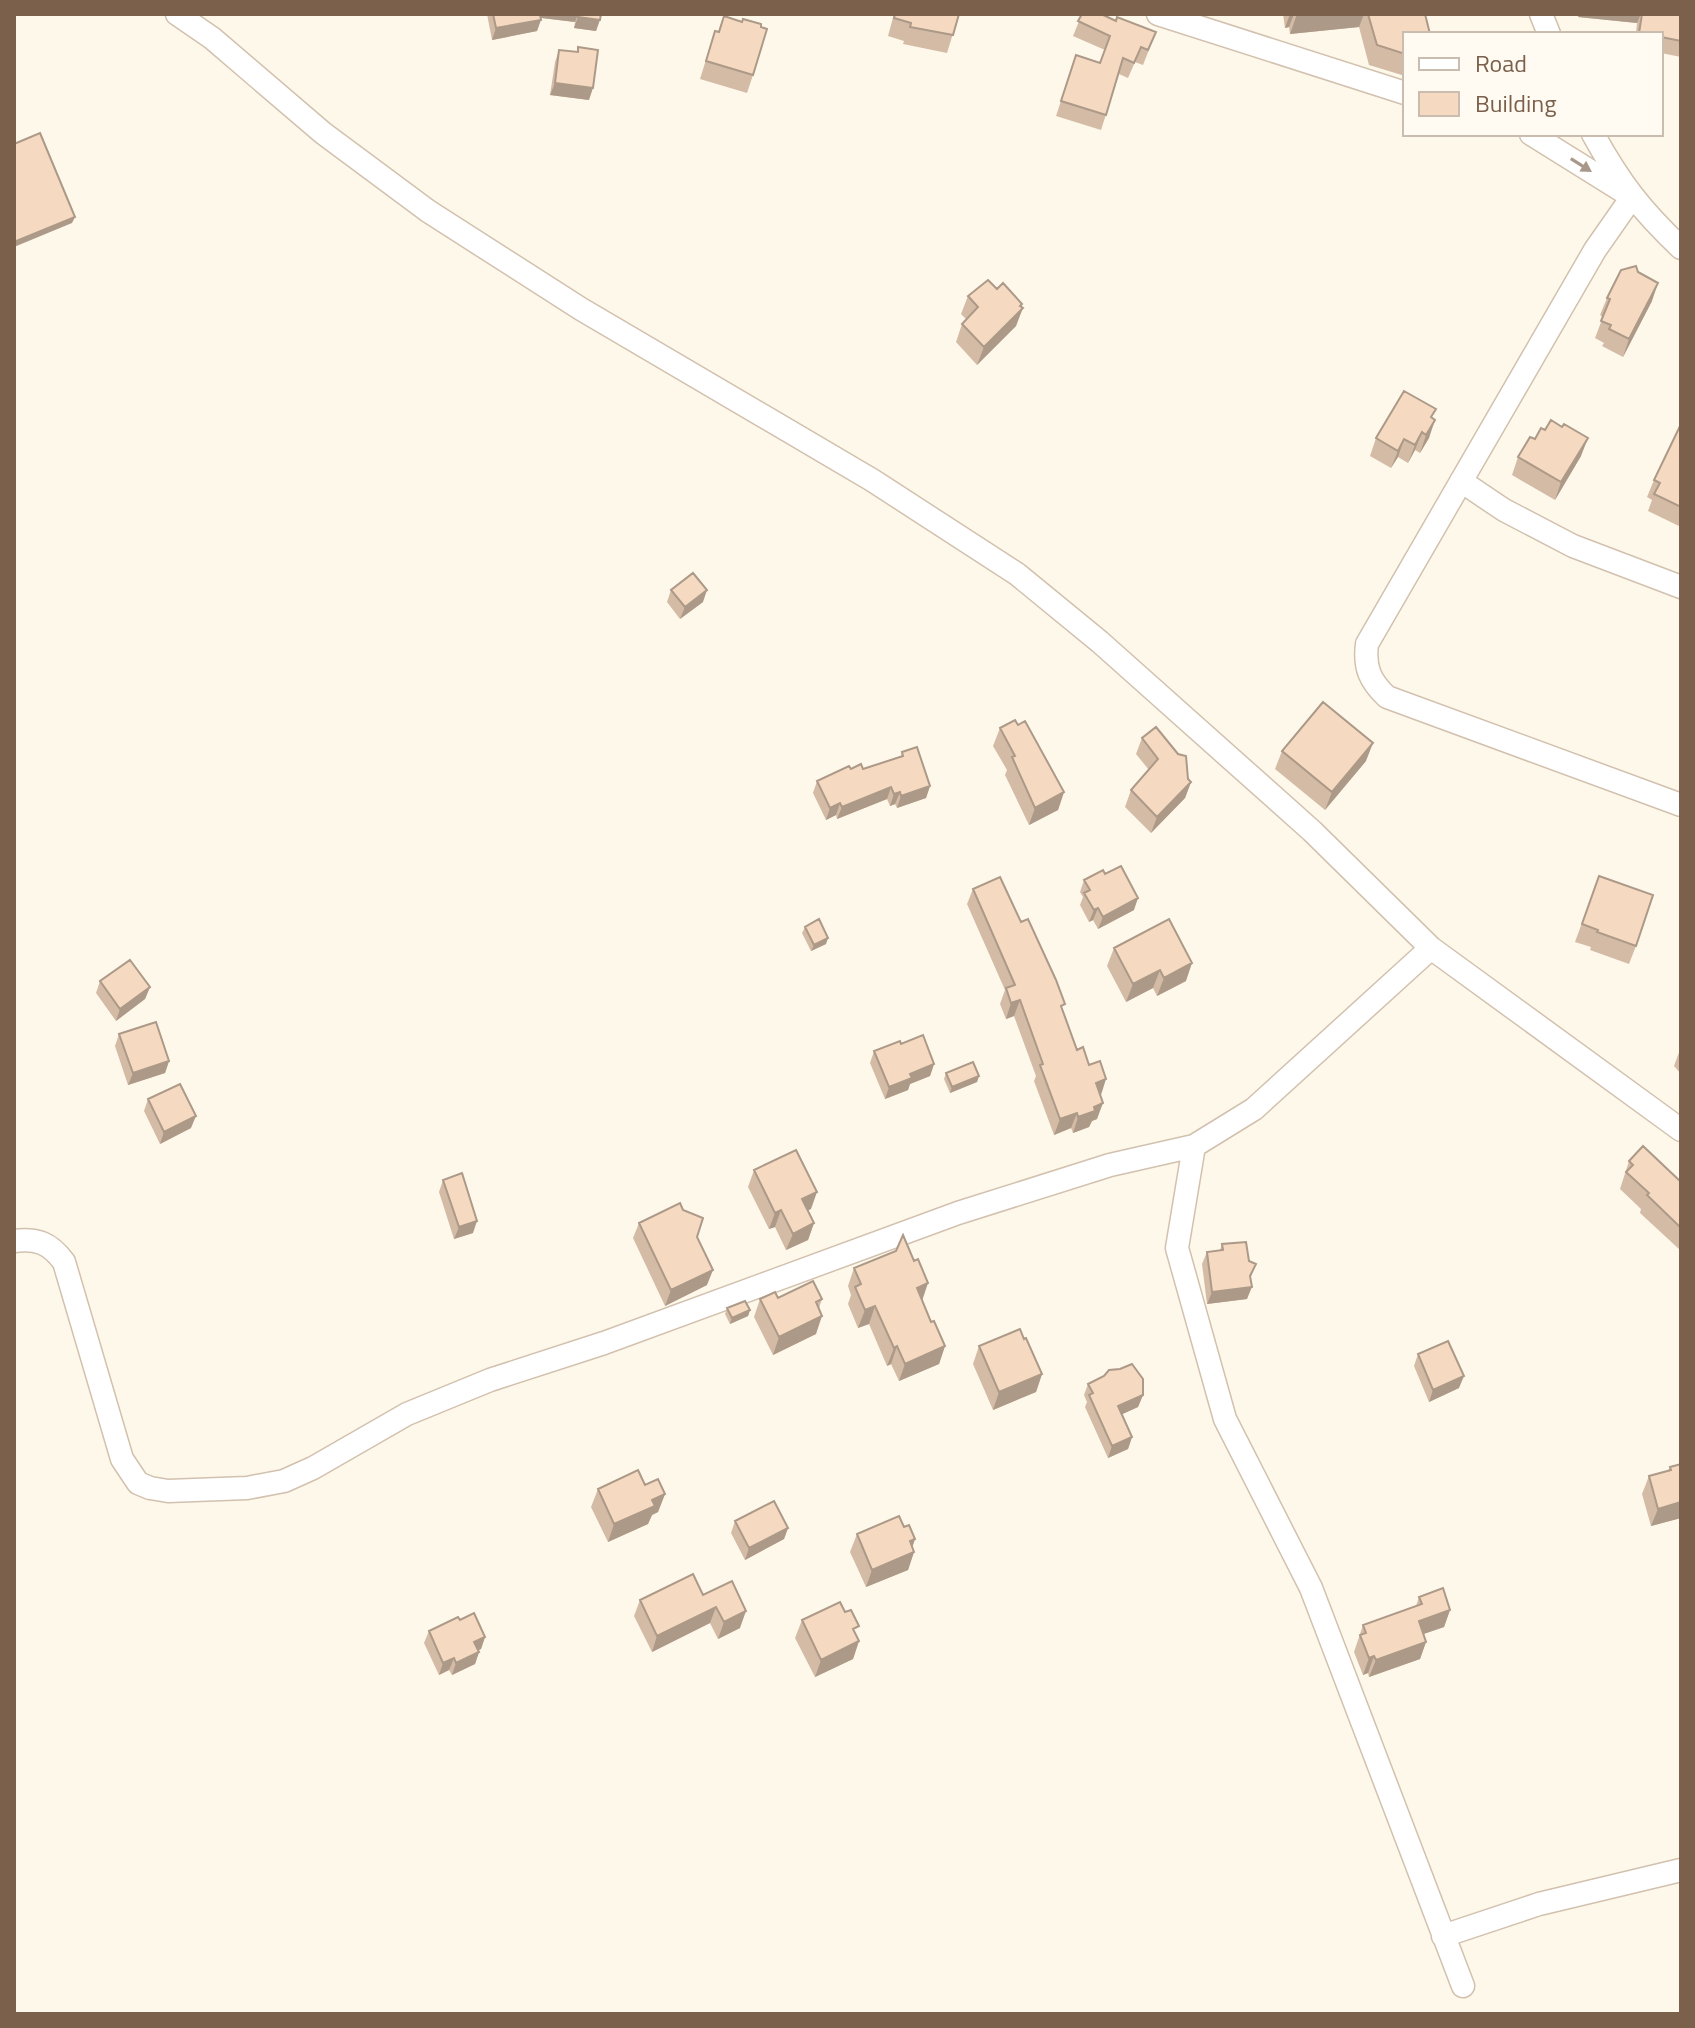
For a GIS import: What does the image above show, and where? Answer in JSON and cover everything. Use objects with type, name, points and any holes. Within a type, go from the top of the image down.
[{"type":"street","points":[[177,14],[212,38],[323,133],[428,211],[581,309],[872,480],[1017,574],[1100,642],[1312,831],[1431,948],[1681,1130]]},
{"type":"street","points":[[1158,14],[1403,92]]},
{"type":"street","points":[[1534,136],[1632,197]]},
{"type":"street","points":[[1594,136],[1618,179],[1648,217],[1681,248]]},
{"type":"street","points":[[1632,197],[1595,250],[1367,644],[1365,661],[1372,682],[1387,697],[1681,805]]},
{"type":"street","points":[[1461,481],[1504,510],[1573,546],[1681,587]]},
{"type":"street","points":[[14,1241],[32,1239],[43,1242],[55,1250],[64,1262],[122,1459],[138,1483],[168,1491],[247,1488],[284,1481],[313,1468],[407,1414],[490,1380],[604,1343],[958,1213],[1110,1165],[1194,1146],[1254,1109],[1431,948]]},
{"type":"street","points":[[1194,1146],[1177,1248],[1225,1419],[1311,1588],[1463,1986]]},
{"type":"street","points":[[1443,1936],[1539,1904],[1681,1870]]},
{"type":"building","points":[[493,14],[540,14],[541,20],[496,28]]},
{"type":"building","points":[[579,14],[601,14],[600,20],[578,17]]},
{"type":"building","points":[[895,14],[959,14],[953,35],[910,27],[911,23],[894,18]]},
{"type":"building","points":[[1082,14],[1101,14],[1116,21],[1117,17],[1156,32],[1148,50],[1141,47],[1134,63],[1123,58],[1106,115],[1061,101],[1076,55],[1100,63],[1110,36],[1078,21]]},
{"type":"building","points":[[1368,14],[1425,14],[1430,32],[1403,32],[1403,53],[1377,45]]},
{"type":"building","points":[[1642,14],[1681,14],[1681,41],[1663,37],[1663,32],[1639,32]]},
{"type":"building","points":[[724,16],[761,24],[767,29],[753,75],[706,61],[715,31],[719,32]]},
{"type":"building","points":[[578,47],[598,50],[593,88],[555,83],[559,50],[578,52]]},
{"type":"building","points":[[40,133],[75,217],[14,242],[14,144]]},
{"type":"building","points":[[1636,266],[1638,272],[1658,283],[1629,339],[1609,329],[1611,325],[1601,321],[1610,299],[1607,298],[1621,270]]},
{"type":"building","points":[[988,280],[997,289],[1003,283],[1023,308],[984,347],[962,324],[978,307],[968,296]]},
{"type":"building","points":[[1404,391],[1436,409],[1431,417],[1435,420],[1426,435],[1422,432],[1415,445],[1404,439],[1398,451],[1376,438]]},
{"type":"building","points":[[1551,420],[1588,438],[1561,482],[1518,457],[1530,437],[1535,439],[1541,428],[1545,430]]},
{"type":"building","points":[[1681,424],[1681,507],[1654,494],[1660,483],[1654,480]]},
{"type":"building","points":[[693,573],[707,590],[685,607],[671,590]]},
{"type":"building","points":[[1323,702],[1373,743],[1332,792],[1282,751]]},
{"type":"building","points":[[1015,720],[1018,725],[1025,721],[1064,792],[1035,808],[1012,757],[1015,756],[1000,728]]},
{"type":"building","points":[[1156,727],[1178,754],[1186,756],[1191,782],[1157,817],[1131,790],[1158,759],[1142,738]]},
{"type":"building","points":[[917,747],[930,786],[901,796],[900,792],[894,794],[891,787],[842,807],[840,803],[830,808],[817,781],[849,766],[851,769],[861,764],[863,769],[903,756],[902,752]]},
{"type":"building","points":[[1121,866],[1138,898],[1103,917],[1098,908],[1094,910],[1084,893],[1090,890],[1084,880],[1103,870],[1105,874]]},
{"type":"building","points":[[1599,876],[1653,895],[1636,946],[1582,924]]},
{"type":"building","points":[[1000,877],[1021,922],[1028,919],[1056,980],[1065,1004],[1061,1006],[1077,1050],[1083,1047],[1089,1065],[1100,1061],[1106,1079],[1096,1083],[1103,1103],[1094,1107],[1095,1111],[1060,1119],[1020,1000],[1011,1003],[1006,988],[1015,985],[973,889]]},
{"type":"building","points":[[819,919],[828,938],[814,945],[805,927]]},
{"type":"building","points":[[1169,919],[1192,963],[1164,978],[1160,970],[1133,984],[1114,948]]},
{"type":"building","points":[[130,960],[150,987],[120,1009],[100,981]]},
{"type":"building","points":[[156,1022],[169,1061],[133,1073],[119,1034]]},
{"type":"building","points":[[923,1035],[934,1064],[910,1074],[912,1078],[889,1087],[874,1051]]},
{"type":"building","points":[[973,1062],[979,1076],[952,1087],[946,1073]]},
{"type":"building","points":[[180,1084],[196,1116],[164,1132],[148,1099]]},
{"type":"building","points":[[1643,1146],[1681,1182],[1681,1228],[1626,1172],[1633,1165],[1629,1161]]},
{"type":"building","points":[[796,1150],[817,1192],[802,1199],[814,1223],[793,1234],[781,1210],[775,1213],[754,1170]]},
{"type":"building","points":[[462,1173],[477,1221],[459,1227],[443,1180]]},
{"type":"building","points":[[680,1203],[683,1210],[703,1218],[697,1237],[713,1270],[671,1290],[639,1223]]},
{"type":"building","points":[[903,1235],[928,1283],[917,1288],[945,1346],[905,1364],[897,1346],[894,1348],[875,1306],[865,1310],[855,1287],[861,1284],[854,1268],[896,1251]]},
{"type":"building","points":[[1246,1242],[1249,1261],[1256,1264],[1250,1276],[1252,1287],[1212,1292],[1207,1252],[1223,1250],[1222,1244]]},
{"type":"building","points":[[813,1281],[822,1299],[816,1302],[822,1316],[779,1337],[760,1299],[775,1292],[778,1298]]},
{"type":"building","points":[[745,1301],[750,1310],[732,1318],[727,1308]]},
{"type":"building","points":[[1020,1329],[1042,1374],[999,1392],[979,1346]]},
{"type":"building","points":[[1448,1341],[1464,1376],[1433,1390],[1418,1354]]},
{"type":"building","points":[[1132,1364],[1143,1379],[1143,1395],[1118,1406],[1132,1437],[1112,1446],[1089,1395],[1093,1393],[1088,1384],[1109,1370]]},
{"type":"building","points":[[1681,1464],[1681,1502],[1658,1509],[1649,1476]]},
{"type":"building","points":[[638,1470],[645,1485],[658,1479],[665,1494],[652,1500],[655,1506],[614,1524],[598,1489]]},
{"type":"building","points":[[774,1501],[788,1528],[749,1548],[735,1521]]},
{"type":"building","points":[[899,1516],[904,1527],[909,1525],[915,1539],[910,1541],[914,1552],[872,1570],[857,1534]]},
{"type":"building","points":[[693,1574],[703,1595],[732,1581],[746,1611],[724,1622],[716,1607],[657,1636],[640,1600]]},
{"type":"building","points":[[1443,1588],[1450,1610],[1419,1621],[1426,1642],[1376,1660],[1374,1656],[1369,1658],[1360,1635],[1366,1633],[1363,1625],[1422,1604],[1419,1597]]},
{"type":"building","points":[[840,1602],[845,1612],[851,1610],[859,1626],[853,1629],[859,1641],[821,1660],[802,1620]]},
{"type":"building","points":[[474,1613],[485,1637],[474,1642],[479,1652],[456,1663],[454,1658],[443,1663],[429,1631]]}]
